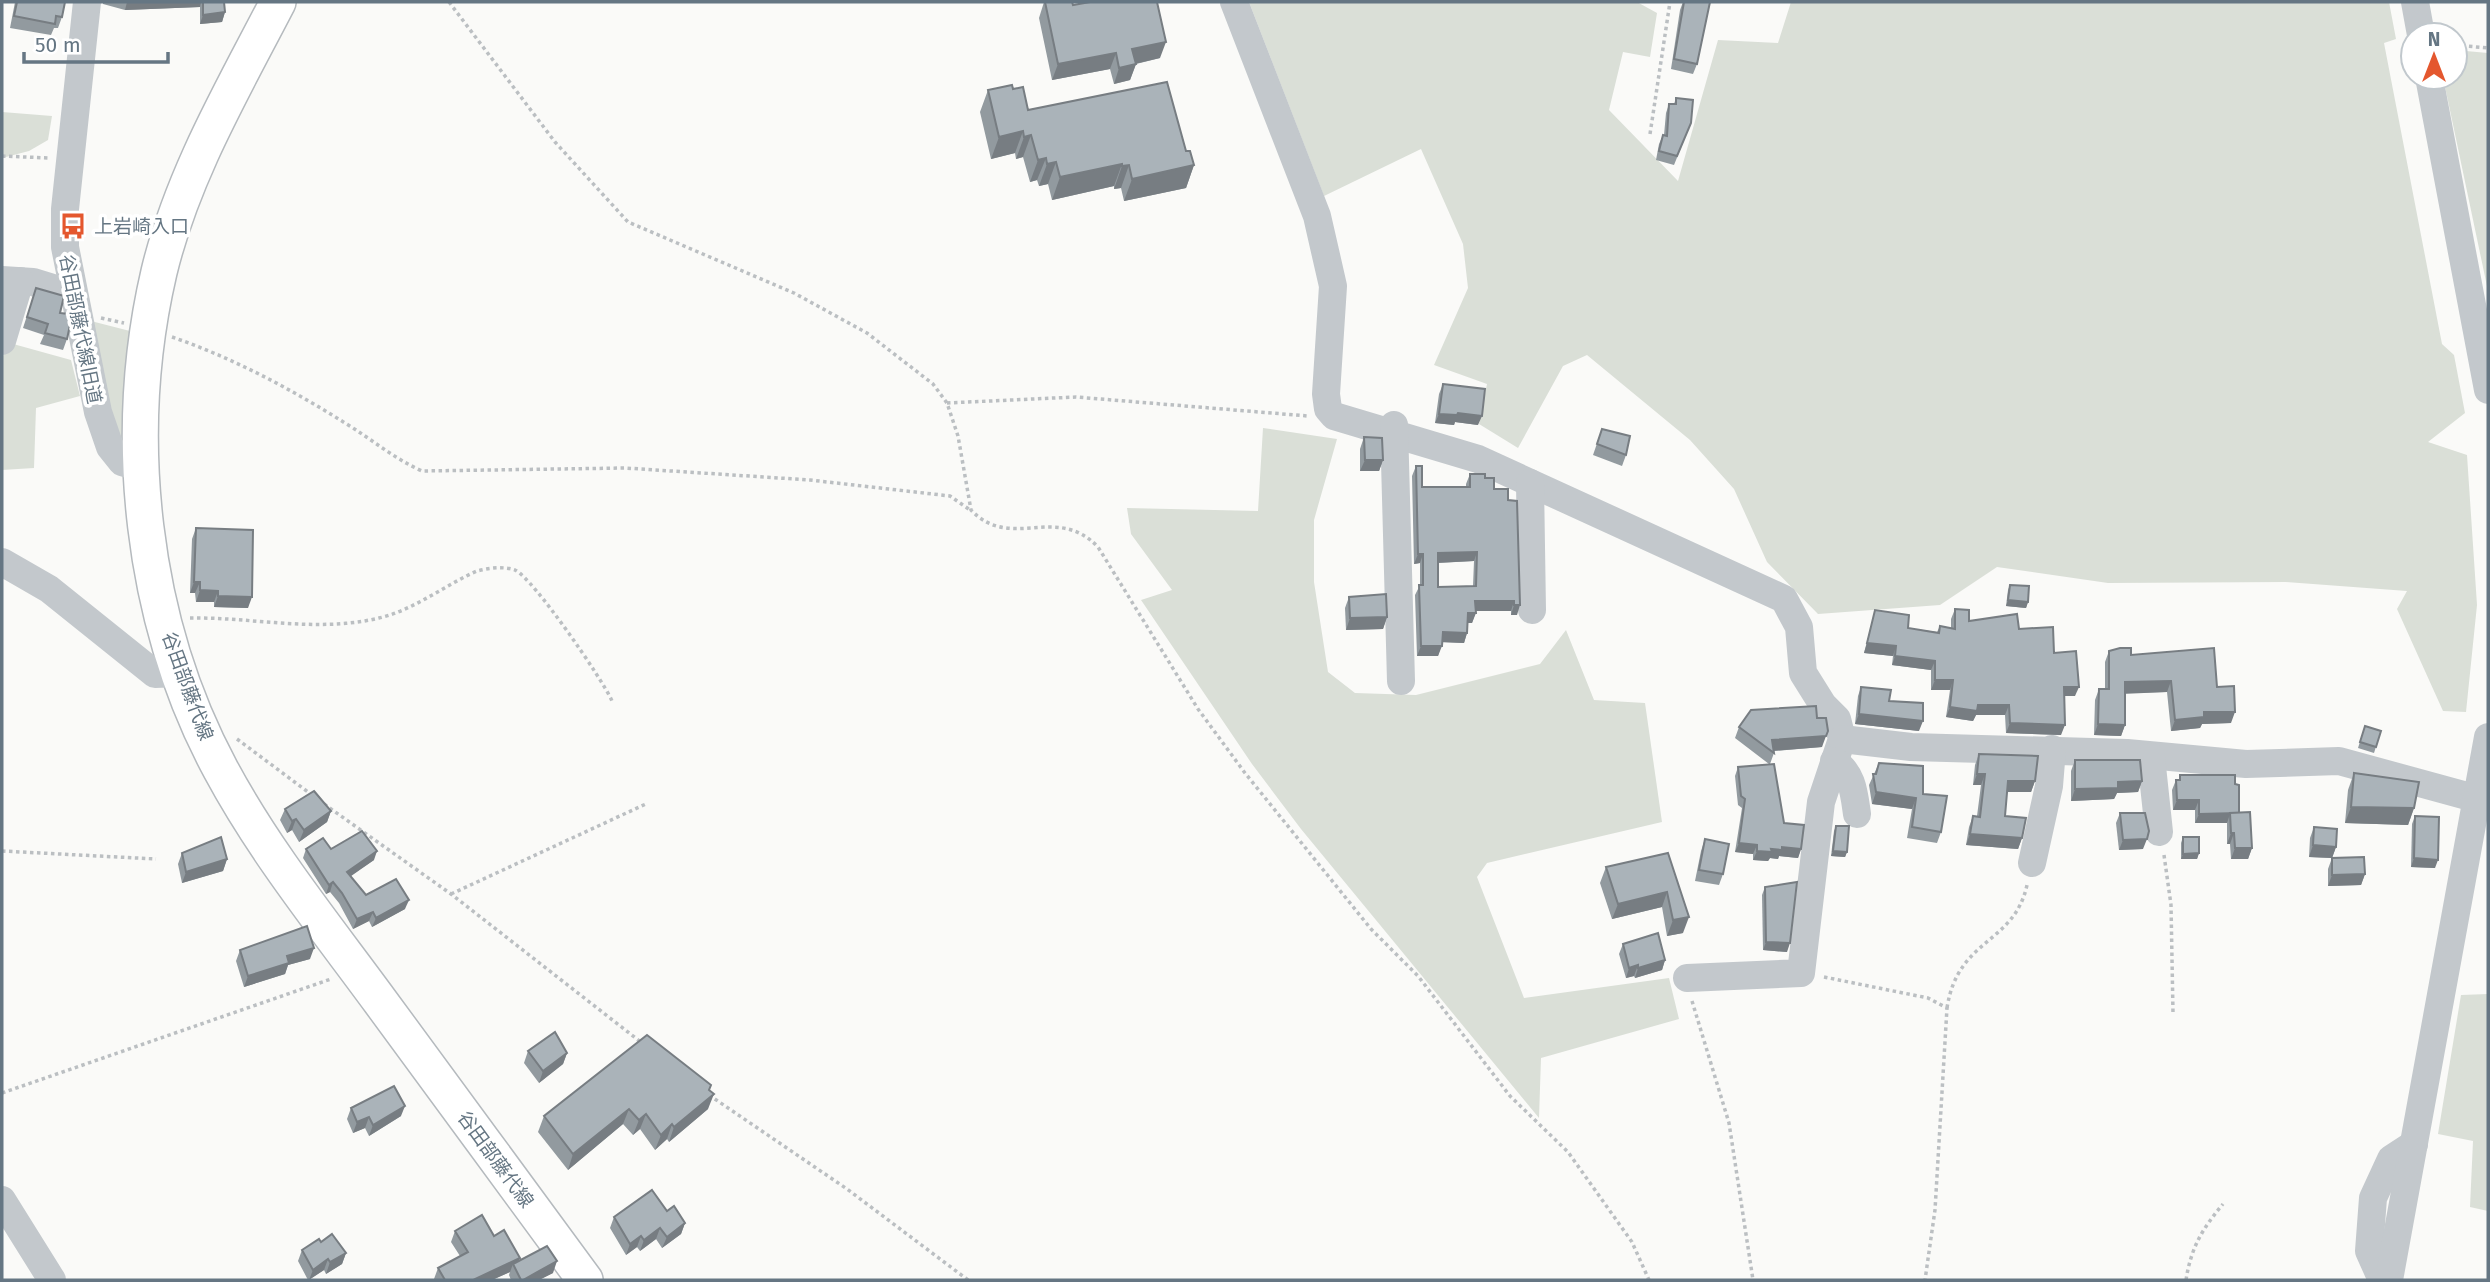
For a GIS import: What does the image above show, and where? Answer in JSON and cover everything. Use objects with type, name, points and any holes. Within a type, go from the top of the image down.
[{"type":"main road","name":"谷田部藤代線","points":[[278,2],[200,155],[160,269],[148,329],[142,395],[142,468],[150,559],[164,620],[179,673],[203,732],[257,832],[585,1280]]},
{"type":"street","name":"谷田部藤代線旧道","points":[[87,2],[70,159],[65,247],[74,303],[98,412],[110,447],[122,463],[142,468]]},
{"type":"street","points":[[1234,2],[1317,216],[1327,251],[1333,286],[1326,394],[1328,409],[1334,416],[1394,428],[1478,459],[1784,599],[1799,627],[1802,673],[1823,705],[1837,719],[1838,750],[1853,786],[1857,814]]},
{"type":"street","points":[[2415,2],[2418,21]]},
{"type":"street","points":[[2432,91],[2488,390]]},
{"type":"street","points":[[11,280],[37,274],[65,247]]},
{"type":"street","points":[[11,280],[74,303]]},
{"type":"street","points":[[2,341],[11,280]]},
{"type":"street","points":[[1394,428],[1401,681]]},
{"type":"street","points":[[1530,483],[1532,610]]},
{"type":"street","points":[[2,562],[49,589],[155,674],[179,673]]},
{"type":"street","points":[[2389,1280],[2488,737]]},
{"type":"street","points":[[1838,750],[1911,747],[2052,749],[2246,764],[2339,761],[2478,799]]},
{"type":"street","points":[[2032,863],[2049,786],[2052,749]]},
{"type":"street","points":[[1687,978],[1801,973],[1821,802],[1838,750]]},
{"type":"street","points":[[2151,757],[2159,832]]},
{"type":"street","points":[[2382,1280],[2369,1251],[2373,1198],[2391,1159],[2414,1144]]},
{"type":"street","points":[[2,1200],[52,1280]]},
{"type":"path","points":[[449,2],[555,142],[628,222],[794,293],[867,333],[933,384],[947,402],[958,436],[971,510]]},
{"type":"path","points":[[1650,134],[1670,2]]},
{"type":"path","points":[[2469,46],[2488,48]]},
{"type":"path","points":[[2,156],[70,159]]},
{"type":"path","points":[[74,303],[233,362],[299,394],[360,432],[394,459],[422,471],[625,468],[810,480],[950,496],[980,519],[999,529],[1077,530],[1098,547],[1198,709],[1245,773],[1371,929],[1418,976],[1510,1096],[1568,1152],[1632,1242],[1649,1280]]},
{"type":"path","points":[[947,402],[1049,397],[1099,398],[1334,416]]},
{"type":"path","points":[[164,620],[205,618],[274,623],[356,622],[397,612],[477,571],[492,568],[513,570],[523,575],[545,603],[603,680],[612,701]]},
{"type":"path","points":[[203,732],[215,729],[226,731],[451,894],[653,1051]]},
{"type":"path","points":[[451,894],[648,803]]},
{"type":"path","points":[[2159,832],[2171,905],[2174,1013]]},
{"type":"path","points":[[2,850],[156,859]]},
{"type":"path","points":[[1925,1280],[1935,1210],[1950,989],[1969,954],[2009,923],[2019,910],[2032,863]]},
{"type":"path","points":[[2,1093],[356,969]]},
{"type":"path","points":[[1801,973],[1928,998],[1947,1008]]},
{"type":"path","points":[[1687,978],[1694,1013],[1729,1123],[1753,1280]]},
{"type":"path","points":[[704,1090],[847,1189],[968,1280]]},
{"type":"path","points":[[2186,1280],[2189,1256],[2201,1230],[2223,1204]]},
{"type":"shaded area","points":[[1249,2],[1637,2],[1657,13],[1650,57],[1623,52],[1609,110],[1678,181],[1718,40],[1778,43],[1791,2],[2389,2],[2396,39],[2384,43],[2442,344],[2454,355],[2465,413],[2428,442],[2467,455],[2477,605],[2466,712],[2443,711],[2397,609],[2407,591],[2286,582],[2108,583],[1997,567],[1940,605],[1818,614],[1767,562],[1734,489],[1690,440],[1587,355],[1563,366],[1518,448],[1479,424],[1487,384],[1434,365],[1468,288],[1463,244],[1421,149],[1324,196]]},
{"type":"shaded area","points":[[2469,51],[2488,53],[2488,291],[2446,91],[2469,91]]},
{"type":"shaded area","points":[[2,112],[52,116],[48,140],[29,151],[2,158]]},
{"type":"shaded area","points":[[87,320],[130,331],[125,438],[117,438]]},
{"type":"shaded area","points":[[6,342],[71,360],[80,396],[36,408],[34,468],[2,470],[2,361]]},
{"type":"shaded area","points":[[1263,428],[1337,439],[1314,520],[1314,582],[1328,672],[1355,693],[1416,695],[1540,664],[1566,630],[1594,700],[1645,703],[1662,822],[1487,863],[1477,877],[1524,998],[1669,978],[1679,1019],[1541,1058],[1539,1118],[1301,829],[1252,764],[1141,600],[1172,590],[1131,534],[1127,508],[1258,511]]},
{"type":"shaded area","points":[[2488,994],[2488,1211],[2470,1207],[2473,1141],[2438,1134],[2461,995]]},
{"type":"building","points":[[17,2],[65,2],[62,17],[56,16],[55,24],[14,16]]},
{"type":"building","points":[[203,2],[224,2],[225,12],[203,15]]},
{"type":"building","points":[[1045,2],[1072,2],[1073,5],[1090,2],[1157,2],[1166,42],[1132,49],[1136,64],[1119,68],[1116,53],[1058,64]]},
{"type":"building","points":[[1684,2],[1710,2],[1697,64],[1674,59]]},
{"type":"building","points":[[1167,82],[1186,151],[1190,151],[1194,165],[1132,179],[1129,165],[1122,164],[1060,177],[1056,162],[1047,164],[1046,158],[1038,160],[1031,135],[1024,137],[1023,131],[999,137],[988,90],[1012,85],[1013,89],[1023,87],[1028,110]]},
{"type":"building","points":[[1676,98],[1693,100],[1691,123],[1677,156],[1659,151],[1663,135],[1667,136],[1669,104],[1676,104]]},
{"type":"building","points":[[36,288],[64,296],[60,313],[68,314],[70,325],[67,339],[45,333],[48,324],[27,317]]},
{"type":"building","points":[[1443,384],[1485,389],[1482,416],[1439,414]]},
{"type":"building","points":[[1602,429],[1630,436],[1626,455],[1597,444]]},
{"type":"building","points":[[1364,437],[1382,438],[1383,460],[1365,460]]},
{"type":"building","points":[[1416,466],[1422,466],[1422,487],[1470,487],[1470,474],[1485,474],[1485,478],[1494,478],[1494,489],[1508,489],[1508,500],[1517,501],[1520,605],[1514,605],[1514,601],[1475,601],[1476,613],[1468,613],[1467,633],[1443,632],[1442,646],[1421,646],[1419,585],[1423,585],[1423,554],[1418,554]],"holes":[[[1477,552],[1476,586],[1438,587],[1438,553]]]},
{"type":"building","points":[[196,528],[253,530],[252,597],[218,596],[218,591],[200,590],[200,582],[194,582]]},
{"type":"building","points":[[2010,585],[2029,586],[2028,602],[2008,600]]},
{"type":"building","points":[[1386,594],[1387,617],[1350,618],[1349,597]]},
{"type":"building","points":[[1955,609],[1969,610],[1969,621],[2017,614],[2019,629],[2053,627],[2054,653],[2076,651],[2079,687],[2064,687],[2065,725],[2010,723],[2009,705],[1978,705],[1977,711],[1950,707],[1953,680],[1935,680],[1935,661],[1895,656],[1896,646],[1867,643],[1875,610],[1909,615],[1908,628],[1939,633],[1940,626],[1955,629]]},
{"type":"building","points":[[2131,648],[2131,655],[2214,648],[2217,687],[2234,686],[2235,712],[2204,712],[2204,717],[2175,720],[2171,681],[2125,682],[2125,725],[2098,724],[2099,689],[2109,689],[2109,651]]},
{"type":"building","points":[[1861,687],[1891,690],[1889,701],[1923,703],[1923,721],[1859,714]]},
{"type":"building","points":[[1816,706],[1817,718],[1826,718],[1826,736],[1772,740],[1774,753],[1739,727],[1751,710]]},
{"type":"building","points":[[2365,726],[2381,731],[2376,747],[2360,742]]},
{"type":"building","points":[[1979,754],[2038,756],[2035,781],[2008,781],[2005,816],[2026,818],[2022,838],[1970,834],[1973,816],[1980,817],[1985,774],[1977,774]]},
{"type":"building","points":[[2075,760],[2140,760],[2142,781],[2118,782],[2118,788],[2075,789]]},
{"type":"building","points":[[1879,763],[1923,766],[1923,794],[1947,796],[1941,832],[1912,827],[1916,798],[1876,792],[1873,774],[1876,774]]},
{"type":"building","points":[[1774,764],[1784,823],[1804,825],[1801,849],[1782,847],[1782,850],[1771,849],[1772,852],[1757,851],[1757,845],[1739,843],[1745,799],[1741,796],[1738,767]]},
{"type":"building","points":[[2354,773],[2419,782],[2414,808],[2351,807]]},
{"type":"building","points":[[2180,775],[2235,775],[2235,784],[2239,785],[2239,813],[2199,814],[2199,800],[2177,800],[2176,780],[2180,780]]},
{"type":"building","points":[[314,791],[331,811],[304,830],[296,819],[292,821],[285,809]]},
{"type":"building","points":[[2250,812],[2252,848],[2235,848],[2230,813]]},
{"type":"building","points":[[2120,813],[2145,813],[2149,831],[2147,839],[2123,840]]},
{"type":"building","points":[[2415,816],[2439,817],[2438,860],[2414,858]]},
{"type":"building","points":[[1836,826],[1849,826],[1847,852],[1833,851]]},
{"type":"building","points":[[2314,827],[2337,829],[2336,847],[2313,845]]},
{"type":"building","points":[[362,831],[377,851],[347,872],[366,895],[396,879],[409,900],[376,918],[373,912],[357,919],[342,893],[333,882],[329,885],[306,849],[323,838],[331,849]]},
{"type":"building","points":[[221,837],[227,859],[186,872],[182,853]]},
{"type":"building","points":[[2183,837],[2199,837],[2199,853],[2183,854]]},
{"type":"building","points":[[1705,839],[1729,844],[1723,874],[1699,870]]},
{"type":"building","points":[[1668,853],[1689,917],[1673,920],[1667,892],[1618,904],[1606,867]]},
{"type":"building","points":[[2364,857],[2365,874],[2332,875],[2332,858]]},
{"type":"building","points":[[1797,882],[1790,943],[1766,942],[1765,887]]},
{"type":"building","points":[[307,926],[314,948],[287,956],[289,963],[248,976],[240,950]]},
{"type":"building","points":[[1658,933],[1665,960],[1629,968],[1623,944]]},
{"type":"building","points":[[555,1032],[567,1053],[543,1071],[528,1051]]},
{"type":"building","points":[[647,1035],[711,1085],[709,1090],[714,1094],[661,1135],[646,1114],[639,1120],[629,1109],[573,1154],[544,1116]]},
{"type":"building","points":[[394,1086],[405,1106],[373,1125],[369,1117],[357,1122],[351,1108]]},
{"type":"building","points":[[652,1190],[667,1211],[674,1206],[685,1223],[667,1237],[660,1228],[644,1240],[641,1236],[630,1244],[614,1217]]},
{"type":"building","points":[[482,1215],[494,1236],[504,1230],[520,1258],[476,1280],[445,1280],[438,1268],[468,1252],[455,1231]]},
{"type":"building","points":[[332,1234],[346,1253],[330,1262],[328,1259],[313,1270],[302,1250]]},
{"type":"building","points":[[547,1246],[557,1261],[521,1280],[513,1264]]},
{"type":"place","name":"上岩崎入口","points":[[73,226]]}]
